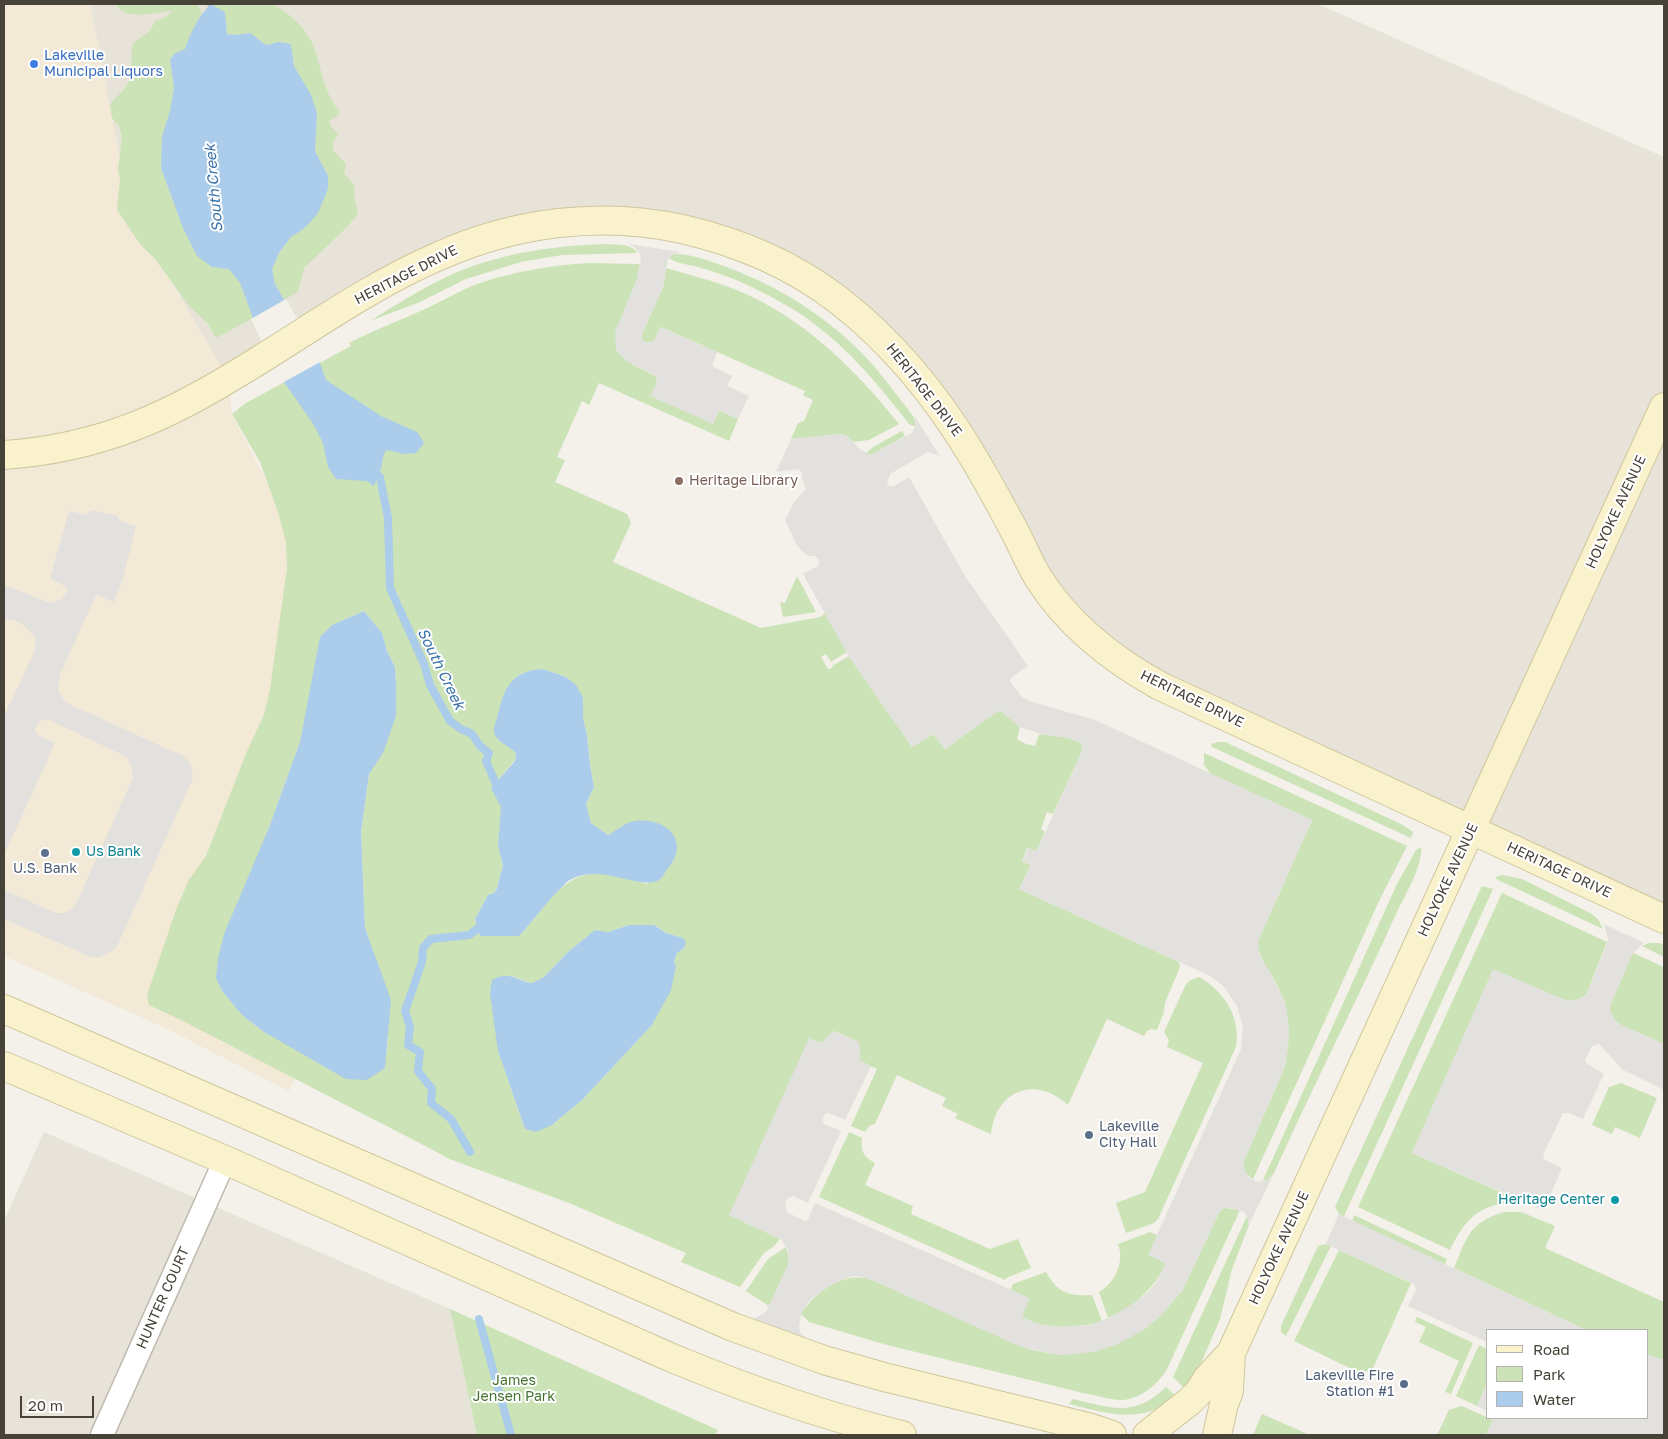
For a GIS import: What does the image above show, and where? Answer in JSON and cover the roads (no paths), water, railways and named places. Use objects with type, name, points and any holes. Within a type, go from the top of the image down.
[{"type":"street","name":"HERITAGE DRIVE","points":[[4,455],[81,443],[137,426],[201,395],[383,284],[458,248],[514,230],[578,220],[611,220],[658,224],[710,235],[760,254],[809,279],[864,320],[889,344],[912,370],[973,456],[1037,576],[1056,604],[1079,630],[1098,646],[1138,674],[1160,686],[1664,919]]},
{"type":"street","name":"HOLYOKE AVENUE","points":[[1148,1435],[1190,1401],[1231,1353],[1664,407]]},
{"type":"street","points":[[4,1009],[733,1327],[824,1360],[884,1377],[1088,1426],[1112,1435]]},
{"type":"street","points":[[4,1066],[225,1160],[672,1358],[742,1386],[843,1419],[902,1435]]},
{"type":"street","name":"HUNTER COURT","points":[[102,1435],[225,1160]]},
{"type":"street","name":"HOLYOKE AVENUE","points":[[1217,1435],[1229,1391],[1231,1353]]},
{"type":"water","points":[[207,4],[214,4],[214,6],[225,12],[227,34],[250,33],[266,45],[279,42],[291,44],[294,66],[311,95],[317,113],[315,151],[328,176],[328,189],[318,213],[306,227],[291,237],[279,253],[272,269],[275,284],[320,363],[326,380],[381,416],[417,432],[424,443],[416,453],[404,454],[386,450],[374,486],[367,481],[336,479],[328,467],[323,443],[314,425],[284,382],[253,318],[240,283],[229,269],[212,267],[197,256],[183,228],[161,168],[162,136],[170,111],[174,87],[170,60],[174,54],[185,49],[194,27],[208,7]]},
{"type":"water","points":[[364,611],[382,633],[387,651],[395,667],[396,684],[396,716],[383,753],[369,774],[361,832],[365,928],[391,1000],[385,1068],[367,1080],[346,1079],[264,1032],[242,1015],[222,991],[216,978],[224,934],[268,830],[300,742],[320,637],[332,625]]},
{"type":"water","points":[[543,669],[566,677],[576,685],[583,698],[583,718],[594,787],[586,804],[591,823],[608,835],[635,821],[657,823],[673,834],[677,851],[673,861],[659,880],[642,882],[607,875],[582,875],[566,883],[519,936],[480,936],[475,919],[488,895],[494,893],[497,888],[503,865],[498,847],[501,807],[491,788],[515,761],[516,753],[497,739],[494,732],[495,725],[504,695],[512,682],[524,673]]},
{"type":"water","points":[[629,925],[654,925],[666,933],[683,938],[686,942],[684,948],[677,953],[674,961],[676,966],[671,990],[652,1025],[582,1100],[552,1125],[536,1132],[525,1129],[498,1051],[490,994],[492,980],[508,976],[532,983],[544,977],[568,952],[595,930],[608,932]]},
{"type":"waterway","name":"South Creek","points":[[372,470],[380,477],[388,518],[390,588],[424,664],[430,685],[450,721],[472,734],[480,746],[489,753],[486,761],[499,791]]},
{"type":"waterway","name":"South Creek","points":[[470,1152],[451,1119],[431,1103],[432,1089],[418,1071],[420,1052],[408,1045],[410,1027],[405,1011],[422,962],[423,948],[431,939],[469,935],[486,922]]},
{"type":"waterway","name":"South Creek","points":[[479,1319],[511,1435]]},
{"type":"place","name":"Lakeville Municipal Liquors","points":[[34,64]]},
{"type":"place","name":"Heritage Library","points":[[679,481]]},
{"type":"place","name":"Us Bank","points":[[76,852]]},
{"type":"place","name":"U.S. Bank","points":[[45,853]]},
{"type":"place","name":"Lakeville City Hall","points":[[1089,1135]]},
{"type":"place","name":"Heritage Center","points":[[1615,1200]]},
{"type":"place","name":"Lakeville Fire Station #1","points":[[1404,1384]]},
{"type":"park label","name":"James Jensen Park","points":[[514,1389]]}]
